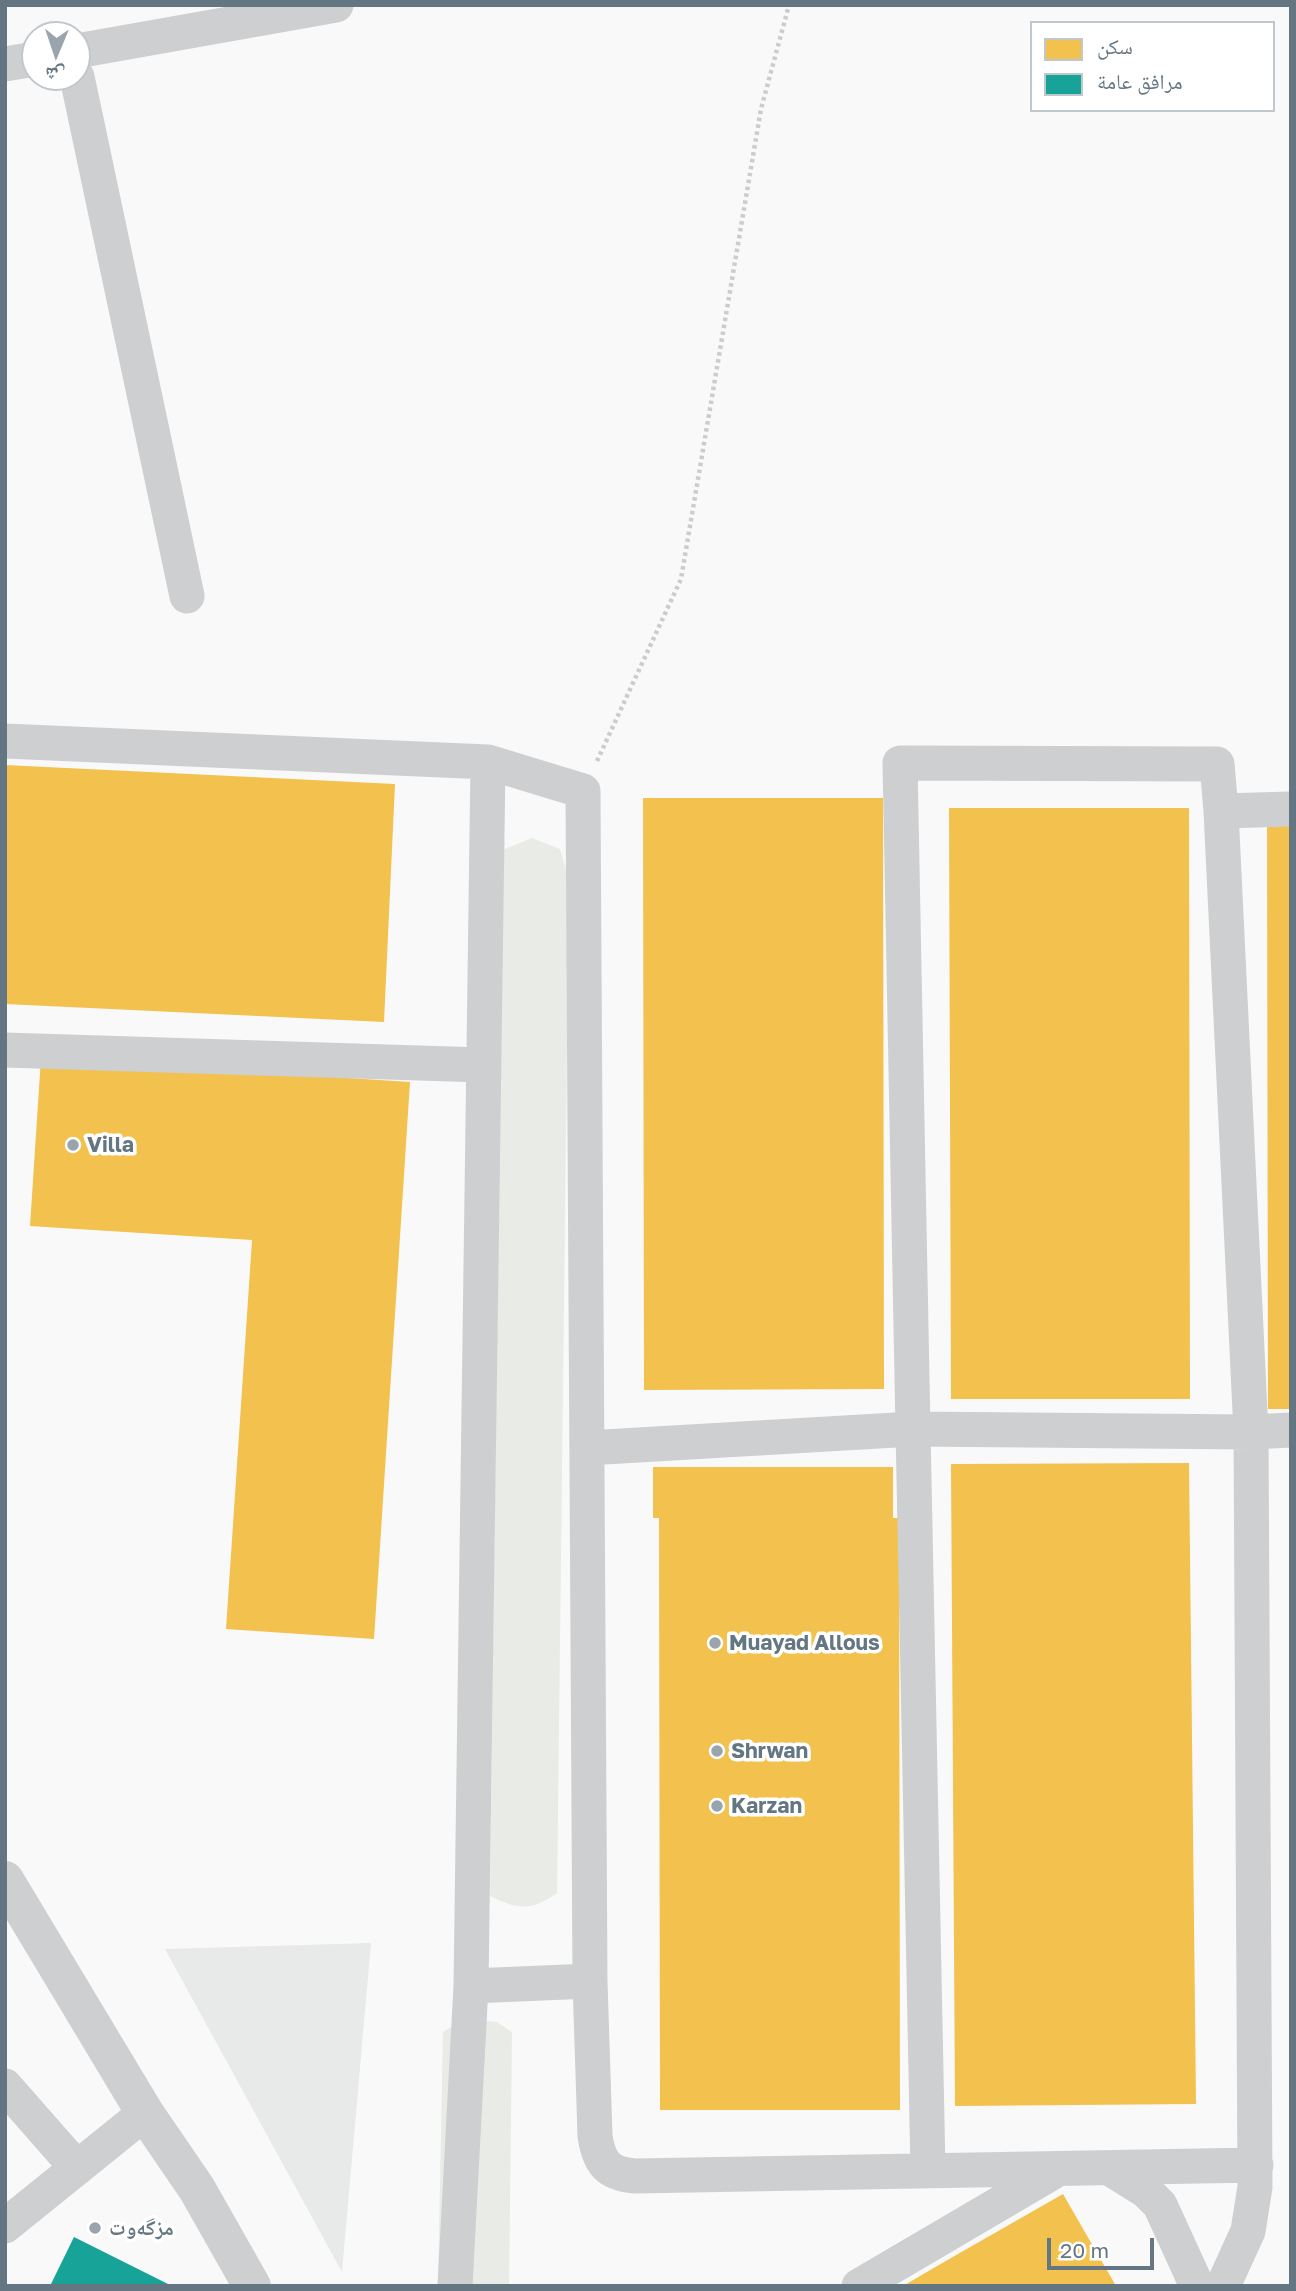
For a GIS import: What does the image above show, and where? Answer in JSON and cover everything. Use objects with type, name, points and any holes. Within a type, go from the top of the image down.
[{"type":"street","points":[[91,49],[337,5]]},
{"type":"street","points":[[79,91],[187,596]]},
{"type":"street","points":[[5,741],[488,762],[583,791],[590,1981],[595,2136],[598,2155],[605,2167],[635,2176],[1256,2165]]},
{"type":"street","points":[[454,2286],[471,1986],[488,762]]},
{"type":"street","points":[[928,2171],[900,763],[1217,764],[1251,1432],[1256,2165],[1248,2231],[1223,2286]]},
{"type":"street","points":[[1221,811],[1291,810]]},
{"type":"street","points":[[5,1050],[483,1065]]},
{"type":"street","points":[[587,1448],[913,1429],[1251,1432],[1291,1430]]},
{"type":"street","points":[[5,1880],[145,2113],[197,2189],[252,2286]]},
{"type":"street","points":[[471,1986],[590,1981]]},
{"type":"street","points":[[5,2086],[77,2168]]},
{"type":"street","points":[[5,2226],[145,2113]]},
{"type":"street","points":[[1109,2168],[1146,2191],[1160,2205],[1197,2286]]},
{"type":"street","points":[[859,2286],[1058,2169]]},
{"type":"path","points":[[583,791],[681,579],[761,109],[789,5]]},
{"type":"shaded area","points":[[532,838],[560,849],[569,880],[557,1893],[539,1903],[524,1907],[490,1896],[503,850]]},
{"type":"shaded area","points":[[371,1943],[342,2272],[165,1949]]},
{"type":"shaded area","points":[[476,2020],[497,2022],[512,2032],[509,2286],[438,2286],[443,2032],[458,2023]]},
{"type":"building: سكن","points":[[5,765],[395,784],[384,1022],[5,1004]]},
{"type":"building: سكن","points":[[643,798],[883,798],[884,1389],[644,1390]]},
{"type":"building: سكن","points":[[949,808],[1189,808],[1190,1399],[951,1399]]},
{"type":"building: سكن","points":[[1267,818],[1291,818],[1291,1409],[1268,1409]]},
{"type":"building: سكن","points":[[41,1058],[410,1082],[374,1639],[226,1629],[252,1240],[30,1226]]},
{"type":"building: سكن","points":[[1189,1463],[1196,2104],[955,2106],[951,1464]]},
{"type":"building: سكن","points":[[653,1467],[893,1467],[893,1518],[899,1518],[900,2110],[660,2110],[659,1518],[653,1518]]},
{"type":"building: سكن","points":[[1063,2194],[1116,2286],[903,2286],[944,2262]]},
{"type":"building: مرافق عامة","points":[[74,2237],[172,2286],[50,2286]]},
{"type":"place","name":"Villa","points":[[73,1145]]},
{"type":"place","name":"Muayad Allous","points":[[715,1643]]},
{"type":"place","name":"Shrwan","points":[[717,1751]]},
{"type":"place","name":"Karzan","points":[[717,1806]]},
{"type":"place","name":"مزگەوت","points":[[95,2228]]}]
